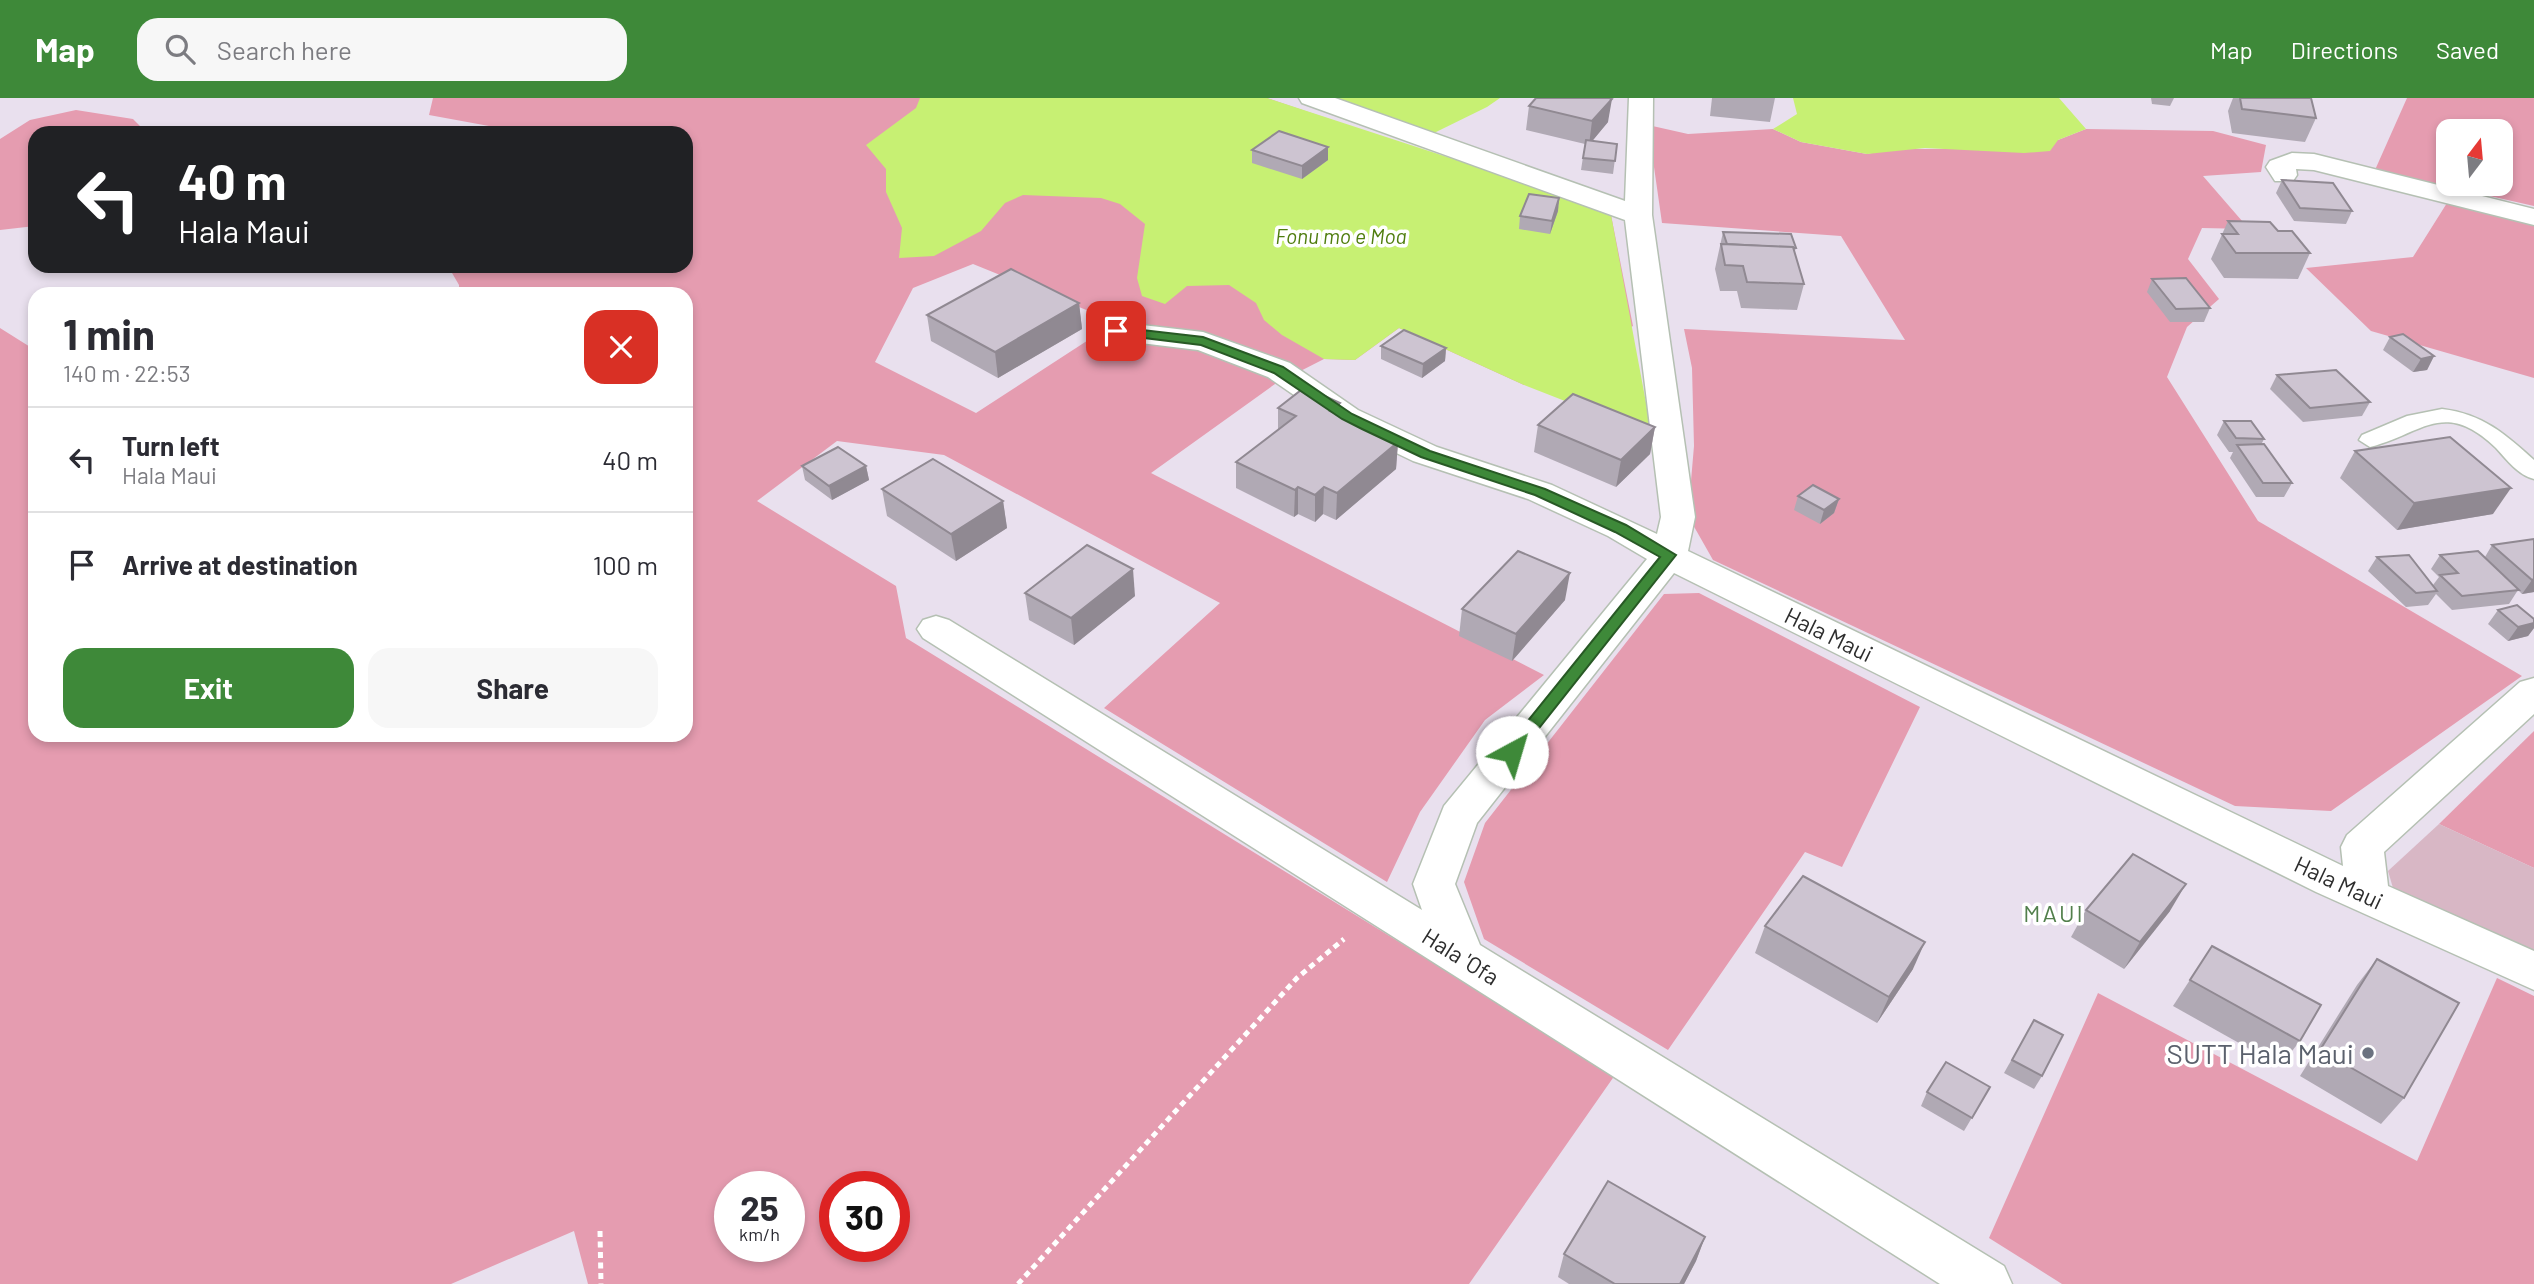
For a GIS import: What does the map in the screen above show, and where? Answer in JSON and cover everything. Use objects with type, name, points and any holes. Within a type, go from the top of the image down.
[{"type":"street","points":[[1311,98],[1637,215]]},
{"type":"street","points":[[1462,957],[1434,884],[1459,817],[1669,555],[1678,517],[1637,215],[1641,98]]},
{"type":"street","points":[[2284,175],[2279,167],[2292,162],[2314,162],[2534,217]]},
{"type":"street","name":"Hala Maui","points":[[1116,331],[1203,341],[1279,370],[1347,417],[1425,454],[1540,492],[1620,528],[1669,555],[2367,895],[2534,971]]},
{"type":"street","name":"Hala 'Ofa","points":[[936,629],[1986,1284]]},
{"type":"street","points":[[2367,895],[2362,847],[2534,692]]},
{"type":"lane","points":[[2370,440],[2419,417],[2447,414],[2489,431],[2534,472]]},
{"type":"path","points":[[1018,1284],[1297,978],[1350,935],[1413,926]]},
{"type":"path","points":[[600,1231],[601,1284]]},
{"type":"shaded area","points":[[433,98],[1267,98],[1611,215],[1633,326],[1524,385],[1399,328],[1355,360],[1324,359],[1275,384],[1151,473],[1544,675],[1485,720],[1420,812],[1387,882],[1104,708],[1220,603],[944,455],[837,441],[757,501],[896,586],[906,638],[1615,1075],[1469,1284],[588,1284],[574,1231],[451,1284],[0,1284],[0,328],[28,346],[28,742],[693,742],[693,287],[459,287],[452,273],[693,273],[693,126],[489,126],[429,115]],"holes":[[[973,264],[1116,322],[976,413],[875,362],[913,288]]]},
{"type":"shaded area","points":[[2007,98],[2058,140],[2086,129],[2213,131],[2266,145],[2261,172],[2203,176],[2249,229],[2202,228],[2188,259],[2219,299],[2187,327],[2167,377],[2258,521],[2522,676],[2331,811],[2235,806],[1713,560],[1688,516],[1694,446],[1692,368],[1684,329],[1905,340],[1841,236],[1662,223],[1648,125],[1688,134],[1773,129],[1801,142],[1867,154],[1891,149],[1986,149]]},
{"type":"shaded area","points":[[2407,98],[2534,98],[2534,206],[2490,196],[2513,196],[2513,119],[2436,119],[2436,184],[2375,170]]},
{"type":"shaded area","points":[[76,110],[133,119],[140,126],[28,126],[28,227],[0,230],[0,139],[30,120]]},
{"type":"shaded area","points":[[2447,203],[2534,225],[2534,378],[2371,331],[2306,268],[2413,257]]},
{"type":"shaded area","points":[[1699,593],[1920,707],[1842,867],[1805,852],[1668,1050],[1484,939],[1464,882],[1485,823],[1664,594]]},
{"type":"shaded area","points":[[2534,731],[2534,868],[2439,824]]},
{"type":"shaded area","points":[[2439,824],[2534,868],[2534,950],[2393,888],[2388,871]]},
{"type":"shaded area","points":[[2497,978],[2534,996],[2534,1284],[2062,1284],[1989,1238],[2098,993],[2417,1161]]},
{"type":"water","name":"Fonu mo e Moa","points":[[920,98],[1267,98],[1573,198],[1611,215],[1652,435],[1524,385],[1399,328],[1355,360],[1324,359],[1282,335],[1264,320],[1256,303],[1229,285],[1187,286],[1165,304],[1142,296],[1137,278],[1145,224],[1120,204],[1101,198],[1023,195],[1005,203],[981,231],[934,256],[899,258],[902,228],[886,192],[886,169],[866,145],[916,108]]},
{"type":"water","points":[[1328,98],[1500,98],[1434,133]]},
{"type":"water","points":[[1793,98],[2059,98],[2086,129],[2058,140],[2050,151],[2024,153],[1925,148],[1867,154],[1801,142],[1773,129],[1797,114]]},
{"type":"building","points":[[1536,98],[1612,99],[1592,121],[1529,106]]},
{"type":"building","points":[[2240,98],[2311,98],[2316,118],[2242,109]]},
{"type":"building","points":[[1279,131],[1328,147],[1302,166],[1252,150]]},
{"type":"building","points":[[1586,140],[1617,144],[1615,161],[1583,158]]},
{"type":"building","points":[[2282,180],[2333,183],[2352,211],[2300,208]]},
{"type":"building","points":[[1529,194],[1559,198],[1552,221],[1520,216]]},
{"type":"building","points":[[2228,221],[2270,222],[2278,231],[2292,231],[2310,253],[2236,253],[2222,234],[2238,234]]},
{"type":"building","points":[[1723,232],[1791,234],[1796,248],[1727,244]]},
{"type":"building","points":[[1721,244],[1793,247],[1804,284],[1747,282],[1743,266],[1725,265]]},
{"type":"building","points":[[1011,269],[1079,303],[995,352],[927,315]]},
{"type":"building","points":[[2186,278],[2210,308],[2176,309],[2152,279]]},
{"type":"building","points":[[1404,330],[1446,348],[1423,364],[1381,346]]},
{"type":"building","points":[[2403,334],[2434,356],[2421,359],[2390,337]]},
{"type":"building","points":[[2336,370],[2370,402],[2310,408],[2277,375]]},
{"type":"building","points":[[1305,387],[1340,403],[1330,411],[1398,442],[1337,493],[1324,487],[1315,495],[1298,487],[1295,490],[1236,462],[1296,416],[1278,408]]},
{"type":"building","points":[[1573,394],[1655,427],[1621,460],[1538,425]]},
{"type":"building","points":[[2224,421],[2251,421],[2264,439],[2236,438]]},
{"type":"building","points":[[2450,437],[2511,488],[2414,503],[2355,451]]},
{"type":"building","points":[[2264,444],[2292,483],[2263,483],[2237,445]]},
{"type":"building","points":[[838,447],[866,466],[829,486],[802,466]]},
{"type":"building","points":[[933,459],[1003,501],[951,534],[882,489]]},
{"type":"building","points":[[1813,485],[1839,499],[1824,510],[1798,496]]},
{"type":"building","points":[[2534,539],[2532,580],[2492,545]]},
{"type":"building","points":[[1087,545],[1133,569],[1071,618],[1025,593]]},
{"type":"building","points":[[1518,551],[1570,573],[1516,634],[1462,609]]},
{"type":"building","points":[[2478,551],[2519,590],[2462,596],[2440,575],[2458,573],[2440,555]]},
{"type":"building","points":[[2409,555],[2437,591],[2416,593],[2377,557]]},
{"type":"building","points":[[2517,605],[2534,619],[2534,623],[2518,627],[2498,610]]},
{"type":"building","points":[[2133,854],[2186,884],[2140,942],[2086,910]]},
{"type":"building","points":[[1803,876],[1925,942],[1889,997],[1765,926]]},
{"type":"building","points":[[2212,946],[2321,1005],[2300,1041],[2190,980]]},
{"type":"building","name":"SUTT Hala Maui","points":[[2377,959],[2459,1003],[2404,1098],[2320,1050]]},
{"type":"building","points":[[2034,1020],[2063,1035],[2042,1076],[2012,1060]]},
{"type":"building","points":[[1946,1062],[1990,1087],[1972,1118],[1927,1092]]},
{"type":"building","points":[[1608,1181],[1705,1237],[1680,1284],[1615,1284],[1564,1254]]},
{"type":"place","name":"SUTT Hala Maui","points":[[2368,1053]]},
{"type":"district","name":"MAUI","points":[[2054,912]]},
{"type":"route","points":[[1116,331],[1203,341],[1279,370],[1347,417],[1425,454],[1540,492],[1620,528],[1669,555],[1512,752]]}]
